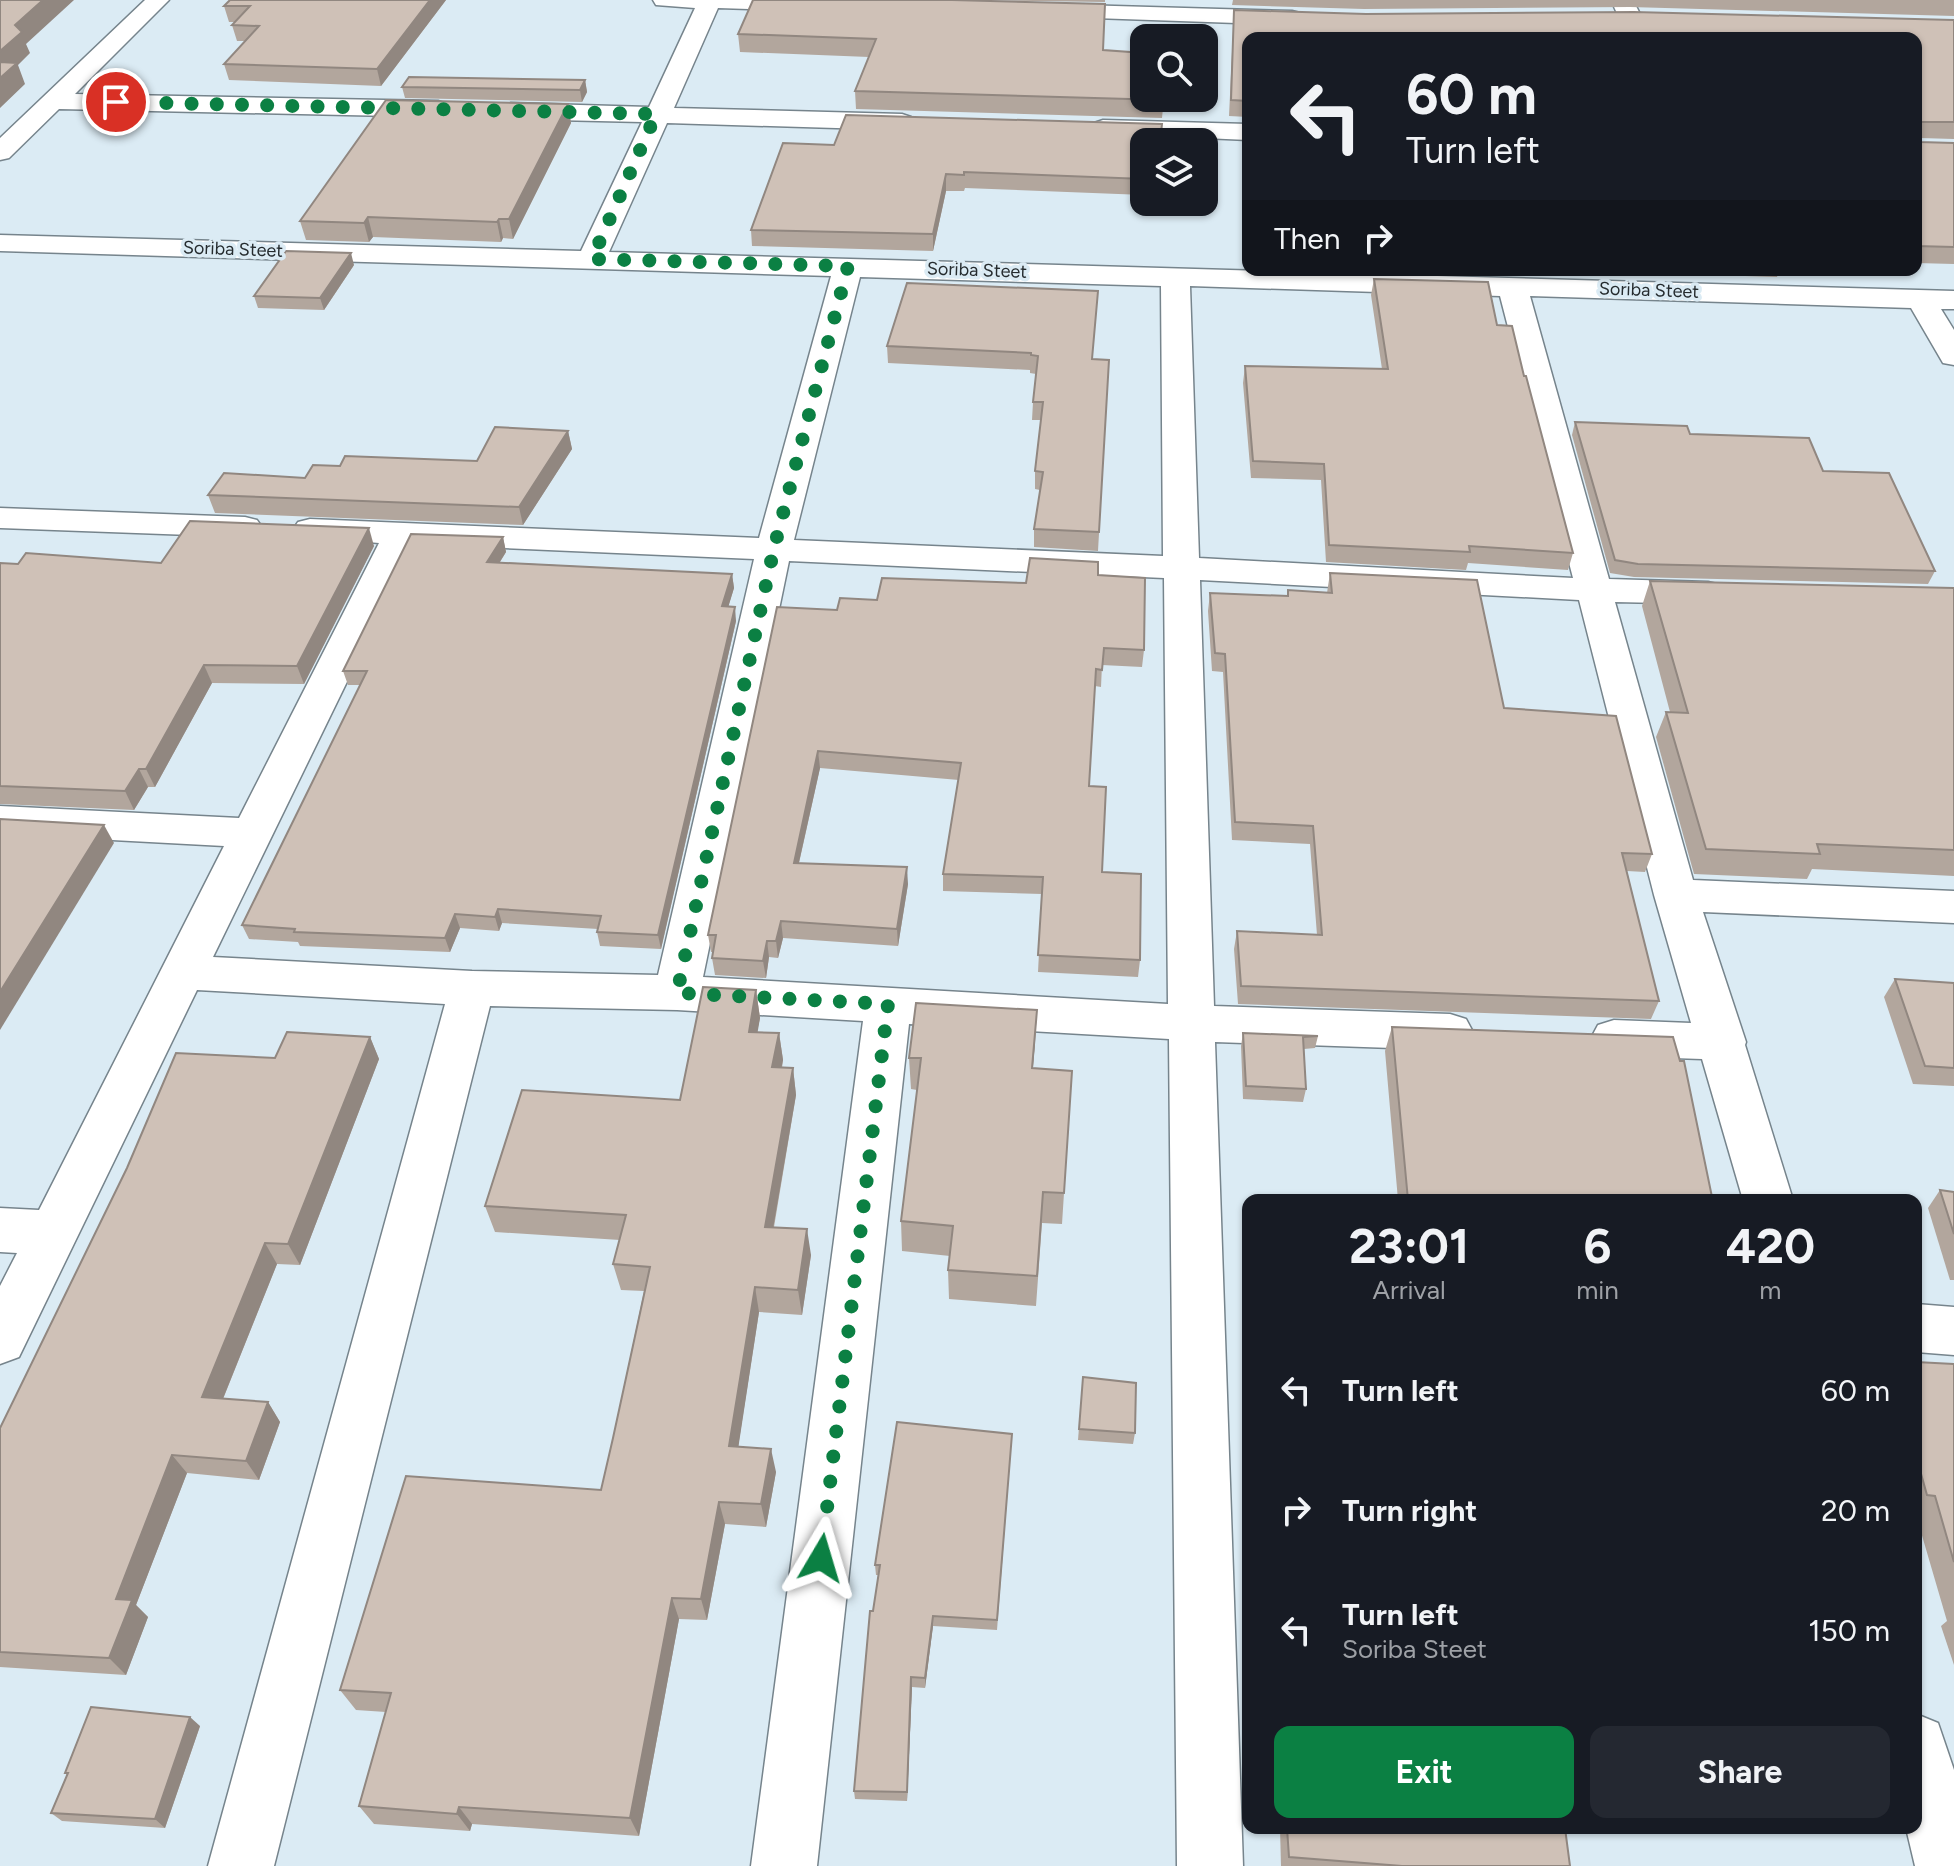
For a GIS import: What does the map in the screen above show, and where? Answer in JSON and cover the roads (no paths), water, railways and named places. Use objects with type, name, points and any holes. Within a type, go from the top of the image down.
[{"type":"street","points":[[0,152],[158,0]]},
{"type":"street","points":[[664,0],[834,5]]},
{"type":"street","points":[[592,259],[710,1]]},
{"type":"street","points":[[1018,10],[1112,6],[1263,27],[1308,18]]},
{"type":"street","points":[[1599,17],[1661,18]]},
{"type":"street","points":[[53,101],[921,122]]},
{"type":"street","points":[[1077,127],[1242,132]]},
{"type":"street","name":"Soriba Steet","points":[[0,243],[1175,276],[1242,275]]},
{"type":"street","points":[[677,993],[774,548],[848,266]]},
{"type":"street","points":[[1175,276],[1184,568],[1210,1866]]},
{"type":"street","name":"Soriba Steet","points":[[1335,276],[1512,285],[1758,282],[1954,300]]},
{"type":"street","points":[[1512,285],[1676,895],[1723,1042],[1766,1194]]},
{"type":"street","points":[[1920,298],[1954,356]]},
{"type":"street","points":[[0,518],[774,548],[1592,590],[1734,594]]},
{"type":"street","points":[[0,1340],[402,532]]},
{"type":"street","points":[[0,820],[254,833]]},
{"type":"street","points":[[1676,895],[1954,907]]},
{"type":"street","points":[[182,972],[472,988],[677,993],[1193,1023],[1489,1033]]},
{"type":"street","points":[[241,1866],[472,988]]},
{"type":"street","points":[[784,1866],[888,1004]]},
{"type":"street","points":[[1567,1036],[1723,1042]]},
{"type":"street","points":[[0,1230],[51,1233]]},
{"type":"street","points":[[1922,1328],[1954,1331]]},
{"type":"street","points":[[1922,1768],[1948,1866]]}]
